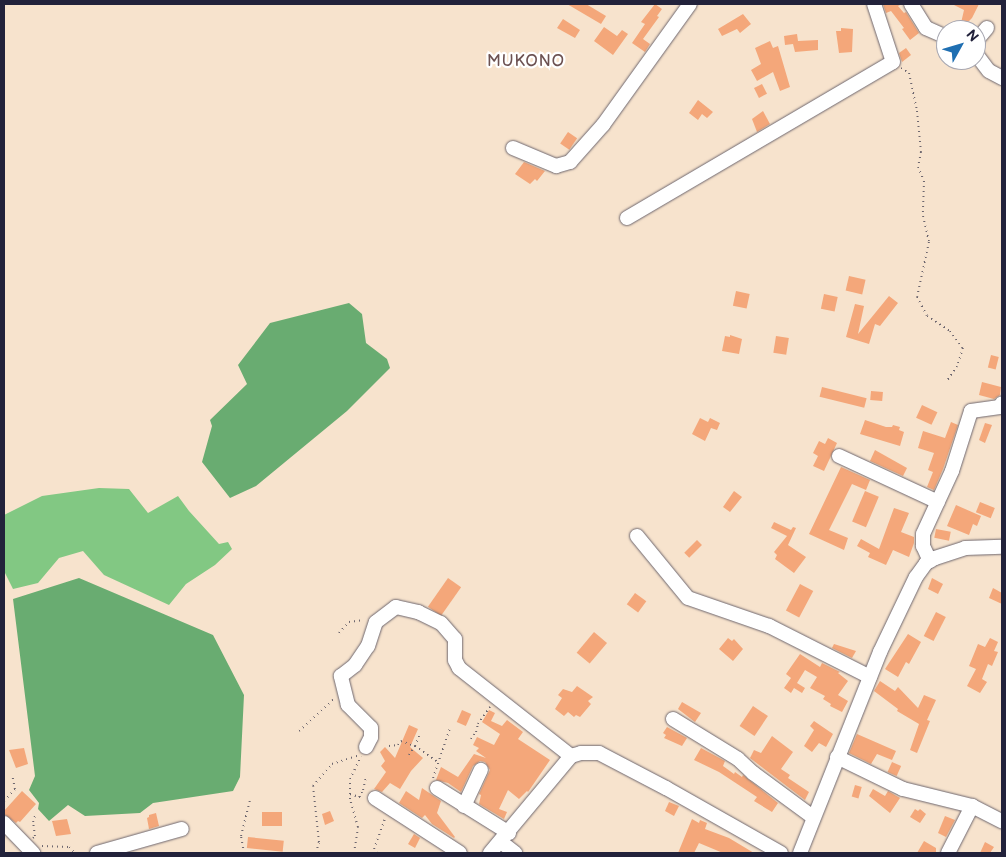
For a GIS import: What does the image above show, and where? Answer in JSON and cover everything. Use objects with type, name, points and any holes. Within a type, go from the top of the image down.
[{"type":"street","points":[[513,148],[556,166],[570,162],[603,125],[690,4]]},
{"type":"street","points":[[627,218],[893,62],[874,4]]},
{"type":"street","points":[[911,4],[926,28],[936,32]]},
{"type":"street","points":[[986,67],[989,71],[1002,78]]},
{"type":"street","points":[[930,561],[923,546],[923,534],[952,472],[971,411],[1000,407],[1002,403]]},
{"type":"street","points":[[839,456],[938,502]]},
{"type":"street","points":[[637,536],[688,598],[769,626],[870,677]]},
{"type":"street","points":[[800,853],[870,677],[916,577],[930,561],[965,548],[1002,547]]},
{"type":"street","points":[[366,747],[370,737],[370,728],[348,705],[343,691],[341,676],[355,665],[368,646],[376,622],[396,607],[418,612],[441,623],[455,639],[455,660],[459,668],[496,699],[571,756]]},
{"type":"street","points":[[673,719],[738,759],[753,773],[813,817]]},
{"type":"street","points":[[490,853],[571,756],[581,753],[599,752],[781,853]]},
{"type":"street","points":[[837,757],[903,789],[972,806],[1002,821]]},
{"type":"street","points":[[464,806],[481,770]]},
{"type":"street","points":[[437,788],[505,837],[515,853]]},
{"type":"street","points":[[375,798],[460,853]]},
{"type":"street","points":[[948,853],[972,806]]},
{"type":"street","points":[[4,823],[30,850]]},
{"type":"street","points":[[97,853],[182,829]]},
{"type":"path","points":[[893,62],[909,73],[918,119],[921,152],[918,167],[924,181],[923,216],[929,242],[917,297],[927,316],[950,331],[963,348],[957,366],[946,382]]},
{"type":"path","points":[[339,633],[349,622],[369,619],[376,622]]},
{"type":"path","points":[[299,730],[343,691]]},
{"type":"path","points":[[472,739],[478,724],[496,699]]},
{"type":"path","points":[[437,788],[432,782],[450,728]]},
{"type":"path","points":[[409,755],[419,736]]},
{"type":"path","points":[[389,746],[398,745],[401,741],[415,746],[438,762]]},
{"type":"path","points":[[354,853],[358,827],[350,794],[350,779],[366,747]]},
{"type":"path","points":[[316,853],[319,842],[314,786],[332,764],[358,755],[366,747]]},
{"type":"path","points":[[4,801],[15,789],[12,774]]},
{"type":"path","points":[[359,797],[366,777]]},
{"type":"path","points":[[350,794],[370,800],[375,798]]},
{"type":"path","points":[[244,853],[241,836],[250,799]]},
{"type":"path","points":[[377,853],[374,849],[390,808]]},
{"type":"path","points":[[30,850],[35,836],[33,822],[36,813]]},
{"type":"path","points":[[30,850],[50,845],[69,847],[75,853]]},
{"type":"green space","points":[[349,303],[362,314],[366,343],[387,359],[390,368],[347,411],[256,486],[230,498],[202,462],[212,426],[210,420],[247,384],[238,365],[270,323]]},
{"type":"green space","points":[[99,488],[129,489],[148,513],[178,496],[219,544],[228,542],[232,549],[215,565],[186,584],[169,605],[104,575],[83,551],[59,558],[38,583],[13,589],[4,571],[4,515],[42,496]]},
{"type":"green space","points":[[79,578],[213,635],[244,695],[240,777],[233,791],[153,803],[140,813],[85,816],[68,805],[49,821],[38,809],[39,803],[29,790],[35,776],[13,599]]},
{"type":"building","points":[[567,4],[586,4],[606,16],[601,24]]},
{"type":"building","points":[[655,4],[662,9],[657,16],[659,17],[643,39],[650,44],[645,52],[632,43],[645,24],[641,22]]},
{"type":"building","points":[[883,4],[902,4],[898,6],[904,13],[906,12],[919,33],[910,40],[902,29],[904,28],[891,11],[886,13]]},
{"type":"building","points":[[952,4],[979,4],[970,20],[962,20],[964,10]]},
{"type":"building","points":[[743,14],[751,24],[740,33],[737,29],[722,36],[718,29]]},
{"type":"building","points":[[563,19],[580,30],[575,38],[557,28]]},
{"type":"building","points":[[604,27],[617,36],[622,30],[628,34],[613,55],[594,41]]},
{"type":"building","points":[[841,28],[853,29],[852,52],[839,53],[836,31],[841,31]]},
{"type":"building","points":[[797,34],[798,41],[818,40],[818,50],[795,52],[793,44],[785,45],[784,36]]},
{"type":"building","points":[[770,41],[773,48],[778,46],[790,87],[780,91],[773,72],[757,81],[751,70],[761,64],[755,48]]},
{"type":"building","points":[[906,48],[911,55],[902,62],[899,53]]},
{"type":"building","points":[[762,84],[767,94],[759,98],[754,88]]},
{"type":"building","points":[[698,100],[713,112],[707,118],[702,114],[698,120],[689,113]]},
{"type":"building","points":[[763,111],[770,124],[757,132],[752,119]]},
{"type":"building","points":[[568,132],[577,138],[569,150],[560,144]]},
{"type":"building","points":[[524,162],[545,171],[537,181],[535,179],[530,184],[515,174]]},
{"type":"building","points":[[849,276],[866,280],[862,294],[846,291]]},
{"type":"building","points":[[736,291],[750,294],[747,309],[733,306]]},
{"type":"building","points":[[824,294],[838,297],[835,312],[821,309]]},
{"type":"building","points":[[889,296],[898,303],[880,326],[875,324],[869,344],[846,337],[855,304],[864,306],[858,334]]},
{"type":"building","points":[[730,335],[742,339],[739,354],[722,351],[725,336],[730,337]]},
{"type":"building","points":[[776,336],[789,338],[786,355],[773,353]]},
{"type":"building","points":[[991,355],[999,357],[996,370],[988,368]]},
{"type":"building","points":[[982,382],[1001,387],[1000,395],[994,399],[979,395]]},
{"type":"building","points":[[822,387],[867,398],[864,408],[820,397]]},
{"type":"building","points":[[871,391],[883,392],[882,401],[870,400]]},
{"type":"building","points":[[922,405],[937,412],[931,425],[916,418]]},
{"type":"building","points":[[700,418],[708,422],[710,418],[720,423],[717,430],[711,428],[705,441],[692,434]]},
{"type":"building","points":[[865,420],[886,427],[892,427],[893,425],[900,427],[899,430],[904,432],[900,446],[860,434]]},
{"type":"building","points":[[951,422],[958,425],[934,490],[927,487],[933,472],[928,470],[934,453],[918,448],[923,431],[945,438]]},
{"type":"building","points":[[985,423],[992,425],[985,443],[979,440]]},
{"type":"building","points":[[828,438],[837,443],[824,471],[813,466],[818,456],[813,453],[819,441],[825,444]]},
{"type":"building","points":[[875,450],[907,468],[903,476],[870,461]]},
{"type":"building","points":[[841,467],[870,480],[866,490],[852,484],[829,530],[848,538],[844,550],[809,534]]},
{"type":"building","points":[[734,491],[742,497],[730,512],[723,507]]},
{"type":"building","points":[[865,491],[879,497],[866,527],[852,521]]},
{"type":"building","points":[[980,502],[995,508],[991,518],[976,512]]},
{"type":"building","points":[[956,505],[981,516],[977,526],[973,524],[969,535],[947,526]]},
{"type":"building","points":[[894,508],[909,513],[901,532],[914,537],[914,543],[909,557],[893,550],[886,565],[868,557],[870,553],[857,546],[861,539],[879,549]]},
{"type":"building","points":[[774,522],[791,530],[793,527],[796,528],[788,545],[806,557],[794,573],[775,559],[777,555],[774,552],[787,536],[771,528]]},
{"type":"building","points":[[936,529],[951,532],[949,541],[934,538]]},
{"type":"building","points":[[697,540],[702,545],[689,558],[684,553]]},
{"type":"building","points":[[448,578],[461,587],[441,616],[428,607]]},
{"type":"building","points":[[932,578],[943,584],[938,594],[928,589]]},
{"type":"building","points":[[800,584],[813,591],[799,618],[786,610]]},
{"type":"building","points":[[993,588],[1002,593],[1002,604],[989,598]]},
{"type":"building","points":[[635,593],[646,601],[638,613],[627,604]]},
{"type":"building","points":[[936,612],[946,617],[934,641],[924,636]]},
{"type":"building","points":[[594,632],[607,643],[590,664],[577,653]]},
{"type":"building","points":[[908,634],[921,642],[909,664],[906,662],[898,677],[885,669]]},
{"type":"building","points":[[728,638],[732,641],[734,639],[743,649],[733,661],[719,649]]},
{"type":"building","points":[[990,638],[998,642],[994,651],[998,652],[992,666],[988,664],[982,679],[987,682],[980,693],[967,686],[976,669],[969,666],[978,644],[985,647]]},
{"type":"building","points":[[834,644],[856,651],[852,658],[832,648]]},
{"type":"building","points":[[800,654],[820,667],[822,663],[840,672],[838,673],[848,681],[838,695],[848,701],[842,712],[830,706],[831,704],[823,699],[825,696],[810,688],[817,677],[805,670],[797,683],[805,688],[802,693],[794,688],[791,693],[784,688],[791,678],[786,674]]},
{"type":"building","points":[[880,681],[895,691],[898,687],[918,708],[924,695],[936,700],[927,720],[930,721],[917,753],[910,750],[919,724],[897,711],[898,709],[874,691]]},
{"type":"building","points":[[577,686],[593,697],[588,701],[591,704],[580,717],[576,715],[574,717],[568,712],[564,716],[555,709],[562,698],[558,695],[563,689],[572,692]]},
{"type":"building","points":[[682,702],[701,713],[695,722],[678,709]]},
{"type":"building","points":[[753,706],[768,716],[755,736],[740,726]]},
{"type":"building","points":[[462,710],[471,714],[466,726],[457,722]]},
{"type":"building","points":[[489,710],[495,713],[491,721],[502,726],[507,720],[523,732],[518,739],[550,760],[528,792],[519,799],[508,790],[499,809],[507,812],[504,819],[479,804],[481,795],[479,794],[490,770],[485,762],[480,761],[473,766],[461,792],[448,783],[436,780],[441,767],[458,777],[474,754],[486,758],[476,751],[479,748],[473,745],[477,737],[494,745],[500,734],[482,722]]},
{"type":"building","points":[[814,721],[833,734],[826,747],[819,743],[812,752],[804,746],[814,730],[810,726]]},
{"type":"building","points":[[409,725],[418,729],[410,747],[423,758],[411,771],[400,789],[390,783],[382,792],[374,789],[386,772],[381,766],[385,761],[380,752],[385,747],[395,758]]},
{"type":"building","points":[[667,727],[687,738],[682,746],[664,738],[666,735],[663,733]]},
{"type":"building","points":[[857,734],[896,751],[892,760],[877,754],[871,764],[849,753]]},
{"type":"building","points":[[772,736],[793,752],[781,769],[790,775],[788,778],[809,792],[805,800],[750,758],[754,750],[761,753]]},
{"type":"building","points":[[24,748],[28,764],[16,768],[9,750]]},
{"type":"building","points":[[701,748],[725,761],[723,766],[734,774],[735,772],[742,777],[743,775],[778,803],[772,812],[754,801],[757,797],[719,772],[694,760]]},
{"type":"building","points":[[892,762],[901,766],[897,776],[888,772]]},
{"type":"building","points":[[855,785],[862,787],[858,798],[852,797]]},
{"type":"building","points":[[422,788],[441,801],[437,813],[454,838],[432,824],[425,815],[422,818],[399,803],[406,791],[419,800]]},
{"type":"building","points":[[873,789],[885,796],[888,791],[900,798],[890,813],[869,796]]},
{"type":"building","points":[[22,791],[36,804],[20,822],[16,823],[4,814],[4,811]]},
{"type":"building","points":[[669,802],[679,806],[674,816],[665,811]]},
{"type":"building","points":[[915,809],[918,811],[920,809],[926,814],[920,823],[910,817]]},
{"type":"building","points":[[330,811],[334,821],[325,825],[322,814]]},
{"type":"building","points":[[262,812],[282,812],[282,826],[262,826]]},
{"type":"building","points":[[156,813],[159,826],[149,829],[147,818],[149,815]]},
{"type":"building","points":[[945,816],[955,820],[946,837],[938,833]]},
{"type":"building","points":[[67,819],[71,834],[56,836],[52,821]]},
{"type":"building","points":[[692,819],[699,823],[700,820],[707,823],[705,829],[729,838],[754,853],[723,853],[699,843],[694,853],[678,853]]},
{"type":"building","points":[[414,834],[420,838],[415,848],[408,844]]},
{"type":"building","points":[[248,837],[284,841],[283,852],[247,848]]},
{"type":"building","points":[[924,841],[936,848],[936,853],[917,853]]},
{"type":"building","points":[[985,842],[994,847],[990,853],[980,853]]},
{"type":"district","name":"MUKONO","points":[[526,62]]}]
